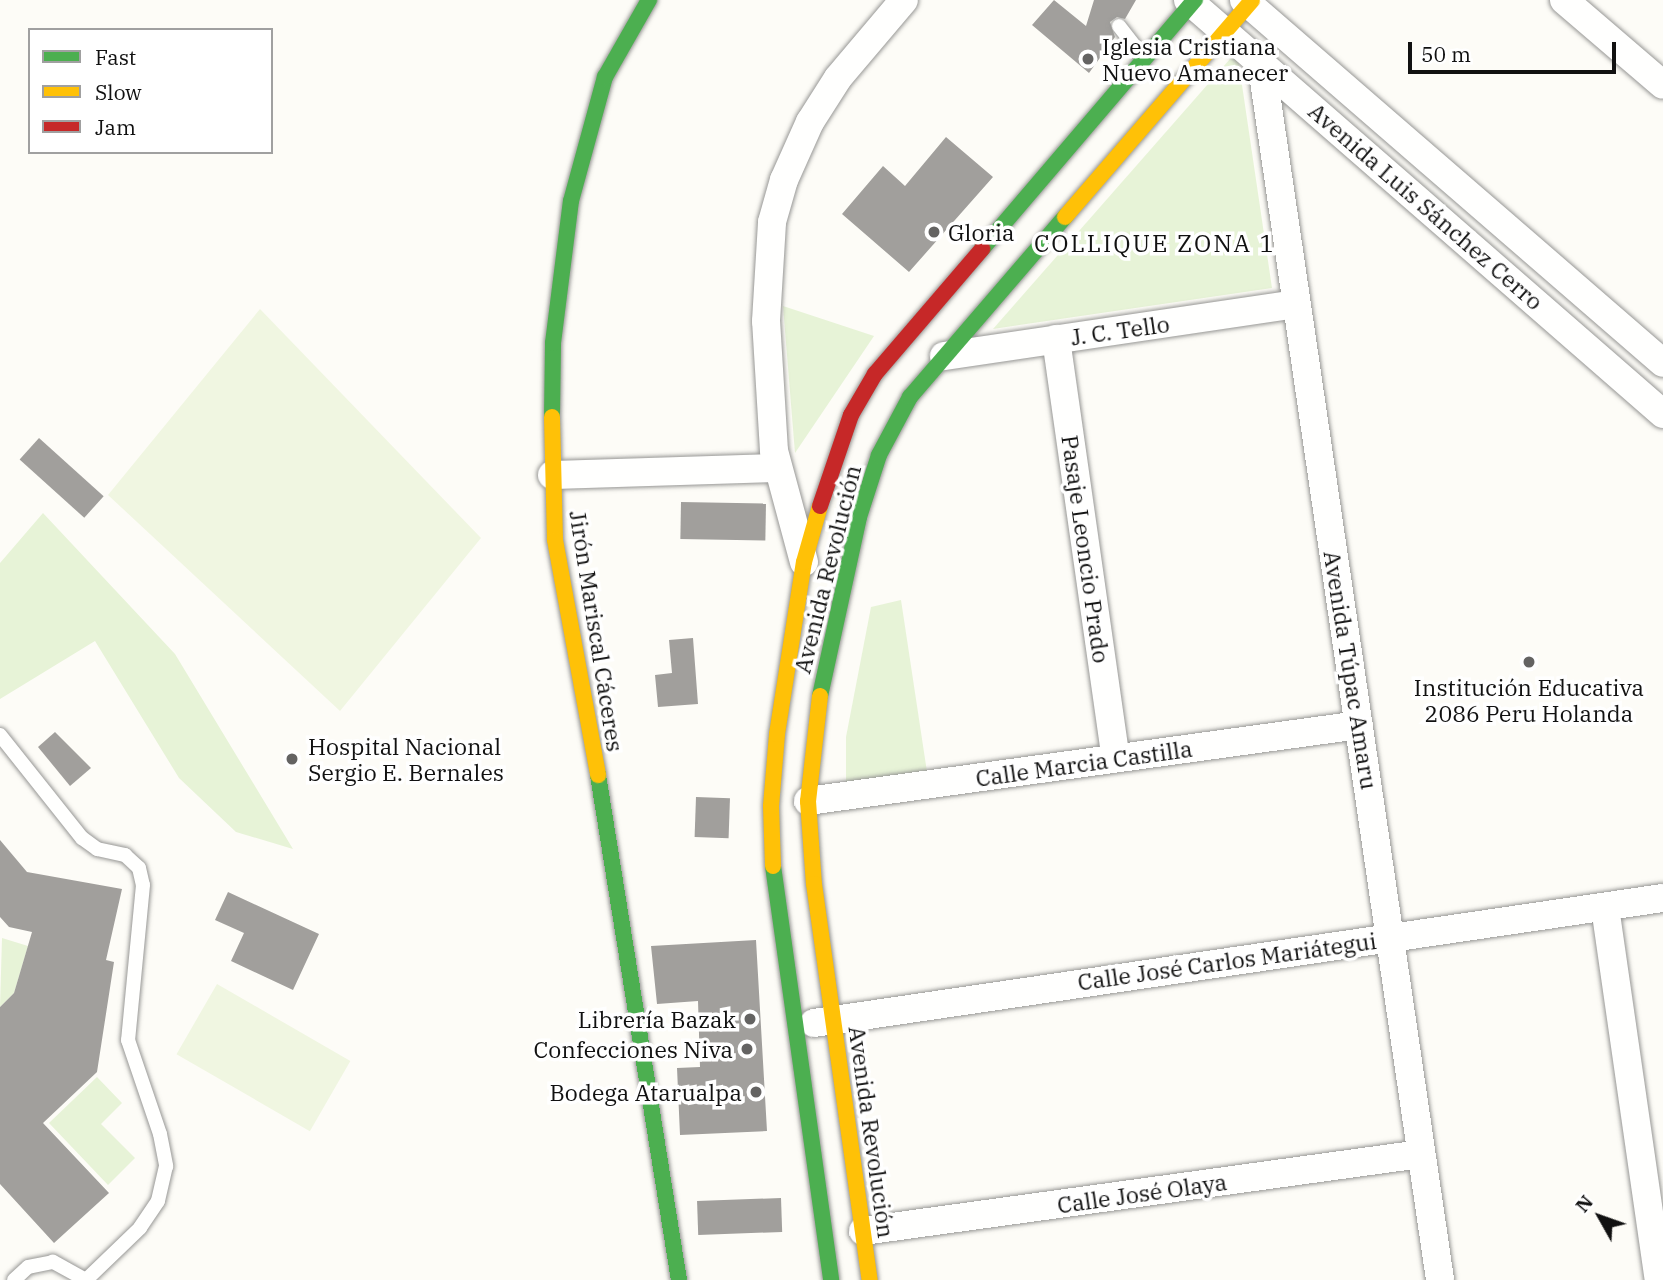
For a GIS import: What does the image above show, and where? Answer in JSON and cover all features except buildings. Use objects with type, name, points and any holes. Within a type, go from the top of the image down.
[{"type":"main road","name":"Jirón Mariscal Cáceres","points":[[649,0],[605,78],[571,201],[553,343],[552,475],[555,540],[578,649],[679,1280]]},
{"type":"main road","name":"Avenida Revolución","points":[[831,1280],[791,1026],[774,890],[771,806],[776,734],[804,562],[833,461],[851,415],[875,374],[1192,1]]},
{"type":"main road","name":"Avenida Revolución","points":[[870,1280],[814,884],[808,801],[821,683],[859,517],[892,425],[944,356],[1248,1]]},
{"type":"street","points":[[804,562],[777,468],[766,321],[772,222],[784,180],[810,122],[838,78],[904,0]]},
{"type":"street","points":[[1564,0],[1660,75]]},
{"type":"street","name":"Avenida Luis Sánchez Cerro","points":[[1192,1],[1663,415]]},
{"type":"street","name":"Avenida Luis Sánchez Cerro","points":[[1248,1],[1663,363]]},
{"type":"street","name":"Avenida Túpac Amaru","points":[[1261,60],[1295,304],[1392,937],[1440,1280]]},
{"type":"street","name":"J. C. Tello","points":[[944,356],[1295,304]]},
{"type":"street","name":"Pasaje Leoncio Prado","points":[[1056,339],[1116,758]]},
{"type":"street","points":[[1641,395],[1663,369]]},
{"type":"street","points":[[552,475],[777,468]]},
{"type":"street","name":"Calle Marcia Castilla","points":[[808,801],[1359,725]]},
{"type":"street","name":"Calle José Carlos Mariátegui","points":[[791,1026],[1663,898]]},
{"type":"street","points":[[1605,907],[1659,1280]]},
{"type":"street","name":"Calle José Olaya","points":[[863,1231],[1422,1154]]},
{"type":"lane","points":[[1119,26],[1143,57]]},
{"type":"lane","points":[[0,735],[82,838],[97,849],[125,855],[139,868],[143,885],[128,1040],[160,1134],[166,1166],[158,1201],[140,1228],[86,1280],[53,1262],[29,1267],[14,1280]]},
{"type":"green space","points":[[1237,51],[1272,288],[993,329]]},
{"type":"green space","points":[[783,306],[874,336],[795,453]]},
{"type":"green space","points":[[260,309],[481,538],[340,711],[108,495]]},
{"type":"green space","points":[[43,513],[175,654],[293,849],[236,832],[179,778],[95,641],[0,699],[0,563]]},
{"type":"green space","points":[[901,600],[927,772],[846,783],[846,737],[871,607]]},
{"type":"green space","points":[[2,938],[28,946],[14,993],[0,1007]]},
{"type":"green space","points":[[217,984],[350,1061],[310,1131],[176,1054]]},
{"type":"green space","points":[[97,1077],[122,1103],[101,1124],[135,1158],[108,1185],[49,1123]]},
{"type":"traffic: fast","points":[[552,417],[553,343],[571,201],[605,77],[649,0]]},
{"type":"traffic: fast","points":[[982,249],[1195,0]]},
{"type":"traffic: fast","points":[[820,696],[859,517],[879,455],[910,397],[1065,217]]},
{"type":"traffic: fast","points":[[598,775],[679,1280]]},
{"type":"traffic: fast","points":[[773,866],[831,1280]]},
{"type":"traffic: slow","points":[[1065,217],[1252,0]]},
{"type":"traffic: slow","points":[[552,417],[555,540],[598,775]]},
{"type":"traffic: slow","points":[[773,866],[771,806],[777,734],[804,562],[820,506]]},
{"type":"traffic: slow","points":[[820,696],[808,801],[814,884],[870,1280]]},
{"type":"traffic: jam","points":[[820,506],[851,415],[875,374],[982,249]]},
{"type":"place","name":"Iglesia Cristiana Nuevo Amanecer","points":[[1088,59]]},
{"type":"place","name":"Gloria","points":[[934,232]]},
{"type":"place","name":"Institución Educativa 2086 Peru Holanda","points":[[1529,662]]},
{"type":"place","name":"Hospital Nacional Sergio E. Bernales","points":[[292,759]]},
{"type":"place","name":"Librería Bazak","points":[[750,1019]]},
{"type":"place","name":"Confecciones Niva","points":[[747,1049]]},
{"type":"place","name":"Bodega Atarualpa","points":[[756,1092]]},
{"type":"district","name":"COLLIQUE ZONA 1","points":[[1155,244]]}]
